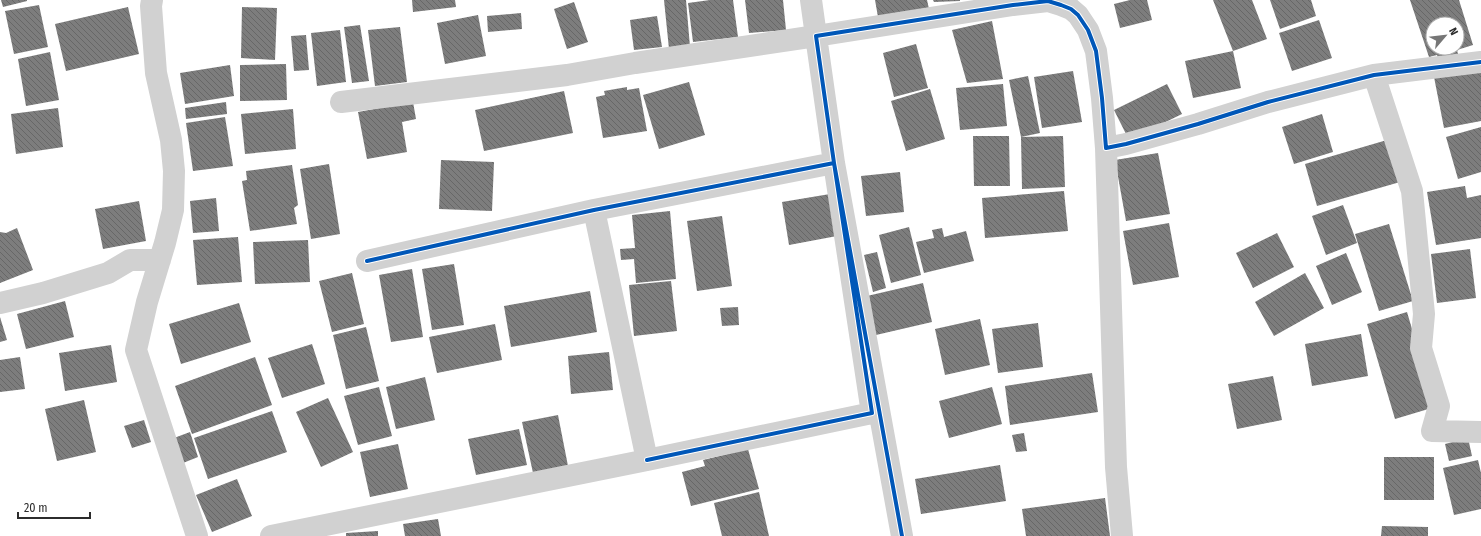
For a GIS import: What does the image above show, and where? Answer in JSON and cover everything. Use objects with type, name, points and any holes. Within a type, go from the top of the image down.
[{"type":"street","points":[[152,0],[151,6],[156,73],[171,140],[174,172],[173,210],[147,302],[136,350],[198,536]]},
{"type":"street","points":[[271,536],[872,413],[811,0]]},
{"type":"street","points":[[341,102],[567,75],[635,63],[1014,5],[1048,1],[1071,9],[1073,6],[1088,30],[1096,51],[1102,98],[1106,148],[1116,467],[1122,536]]},
{"type":"street","points":[[1106,148],[1198,124],[1268,102],[1374,75],[1481,62]]},
{"type":"street","points":[[1374,75],[1412,191],[1424,314],[1421,348],[1439,406],[1432,431],[1481,432]]},
{"type":"street","points":[[367,260],[594,210],[834,163]]},
{"type":"street","points":[[834,163],[902,536]]},
{"type":"street","points":[[594,210],[647,460]]},
{"type":"street","points":[[0,303],[44,293],[108,273],[130,260],[160,260]]},
{"type":"building","points":[[1,0],[27,0],[27,1],[3,7]]},
{"type":"building","points":[[412,0],[455,0],[456,7],[413,12]]},
{"type":"building","points":[[664,0],[686,0],[690,47],[669,49]]},
{"type":"building","points":[[710,0],[733,0],[738,37],[693,42],[688,3]]},
{"type":"building","points":[[745,0],[783,0],[786,30],[749,33]]},
{"type":"building","points":[[875,0],[927,0],[929,9],[878,17]]},
{"type":"building","points":[[933,0],[960,0],[960,1],[934,2]]},
{"type":"building","points":[[1130,0],[1147,0],[1152,20],[1120,28],[1114,4]]},
{"type":"building","points":[[1213,0],[1252,0],[1267,39],[1233,51]]},
{"type":"building","points":[[1270,0],[1311,0],[1316,16],[1280,29]]},
{"type":"building","points":[[1410,0],[1459,0],[1464,16],[1425,16],[1425,45]]},
{"type":"building","points":[[574,2],[588,42],[567,49],[554,9]]},
{"type":"building","points":[[39,5],[48,47],[14,54],[5,11]]},
{"type":"building","points":[[128,7],[139,54],[66,71],[55,24]]},
{"type":"building","points":[[242,7],[277,8],[275,60],[241,58]]},
{"type":"building","points":[[521,13],[522,29],[488,32],[487,16]]},
{"type":"building","points":[[478,15],[486,56],[445,64],[437,23]]},
{"type":"building","points":[[657,16],[662,47],[634,50],[630,20]]},
{"type":"building","points":[[1465,19],[1473,45],[1465,48]]},
{"type":"building","points":[[1319,20],[1332,58],[1292,71],[1279,33]]},
{"type":"building","points":[[992,21],[1003,79],[967,83],[952,30]]},
{"type":"building","points":[[360,25],[369,81],[352,83],[344,27]]},
{"type":"building","points":[[400,27],[407,82],[375,86],[368,30]]},
{"type":"building","points":[[340,30],[346,82],[317,86],[311,33]]},
{"type":"building","points":[[306,35],[309,70],[294,71],[291,36]]},
{"type":"building","points":[[916,44],[928,88],[894,97],[883,53]]},
{"type":"building","points":[[1233,51],[1241,88],[1193,98],[1185,61]]},
{"type":"building","points":[[50,52],[59,100],[26,106],[18,59]]},
{"type":"building","points":[[1437,56],[1458,56],[1459,58],[1440,64]]},
{"type":"building","points":[[286,64],[287,100],[240,101],[240,65]]},
{"type":"building","points":[[230,65],[234,96],[185,104],[180,73]]},
{"type":"building","points":[[1481,68],[1481,121],[1444,128],[1434,77]]},
{"type":"building","points":[[1073,71],[1082,122],[1042,128],[1034,77]]},
{"type":"building","points":[[1028,76],[1040,133],[1021,137],[1009,80]]},
{"type":"building","points":[[689,82],[705,135],[659,149],[643,95]]},
{"type":"building","points":[[1003,84],[1007,126],[960,130],[956,88]]},
{"type":"building","points":[[1167,84],[1182,114],[1129,140],[1114,110]]},
{"type":"building","points":[[627,87],[627,90],[639,88],[647,131],[603,138],[596,97],[605,95],[604,91]]},
{"type":"building","points":[[930,89],[945,139],[906,151],[891,101]]},
{"type":"building","points":[[564,91],[573,133],[484,151],[475,110]]},
{"type":"building","points":[[226,102],[227,114],[186,119],[185,108]]},
{"type":"building","points":[[413,102],[416,119],[402,122],[407,152],[367,159],[358,112]]},
{"type":"building","points":[[58,108],[63,147],[16,154],[11,114]]},
{"type":"building","points":[[293,109],[296,149],[245,154],[241,114]]},
{"type":"building","points":[[1322,114],[1333,152],[1294,164],[1282,127]]},
{"type":"building","points":[[225,117],[233,166],[193,171],[186,123]]},
{"type":"building","points":[[1481,127],[1481,172],[1458,179],[1446,137]]},
{"type":"building","points":[[973,136],[1009,136],[1010,186],[974,186]]},
{"type":"building","points":[[1063,136],[1065,187],[1022,189],[1021,137]]},
{"type":"building","points":[[1387,140],[1400,182],[1317,206],[1305,164]]},
{"type":"building","points":[[1158,153],[1170,214],[1126,221],[1115,160]]},
{"type":"building","points":[[441,160],[494,162],[492,211],[439,209]]},
{"type":"building","points":[[329,164],[340,234],[311,239],[300,169]]},
{"type":"building","points":[[292,165],[298,205],[294,208],[297,224],[250,231],[242,181],[247,180],[246,171]]},
{"type":"building","points":[[900,172],[904,212],[866,216],[861,176]]},
{"type":"building","points":[[1465,186],[1467,198],[1481,195],[1481,238],[1436,245],[1427,192]]},
{"type":"building","points":[[1064,191],[1068,231],[985,238],[982,198]]},
{"type":"building","points":[[830,194],[837,236],[789,245],[782,202]]},
{"type":"building","points":[[216,198],[219,231],[193,233],[190,201]]},
{"type":"building","points":[[139,201],[146,241],[103,249],[95,209]]},
{"type":"building","points":[[1343,205],[1357,243],[1326,255],[1312,216]]},
{"type":"building","points":[[670,211],[676,279],[636,283],[634,259],[621,260],[620,249],[635,248],[632,215]]},
{"type":"building","points":[[722,216],[732,286],[697,291],[687,221]]},
{"type":"building","points":[[1169,223],[1179,277],[1133,285],[1123,231]]},
{"type":"building","points":[[1389,224],[1413,301],[1379,311],[1355,234]]},
{"type":"building","points":[[909,227],[921,275],[891,283],[879,235]]},
{"type":"building","points":[[17,228],[33,270],[0,283],[0,232],[6,233]]},
{"type":"building","points":[[942,228],[944,237],[966,231],[974,261],[924,273],[916,242],[934,238],[932,230]]},
{"type":"building","points":[[1277,233],[1294,267],[1253,288],[1236,253]]},
{"type":"building","points":[[238,237],[242,282],[197,285],[193,240]]},
{"type":"building","points":[[308,240],[310,282],[255,284],[253,242]]},
{"type":"building","points":[[1470,249],[1476,298],[1437,303],[1431,254]]},
{"type":"building","points":[[877,252],[886,288],[873,292],[864,255]]},
{"type":"building","points":[[1346,253],[1362,292],[1332,305],[1316,266]]},
{"type":"building","points":[[454,264],[464,325],[432,330],[422,269]]},
{"type":"building","points":[[412,269],[423,337],[391,342],[379,275]]},
{"type":"building","points":[[352,273],[364,324],[332,332],[319,281]]},
{"type":"building","points":[[1305,273],[1324,308],[1274,336],[1255,302]]},
{"type":"building","points":[[671,281],[677,331],[634,336],[629,285]]},
{"type":"building","points":[[923,283],[932,322],[876,335],[867,296]]},
{"type":"building","points":[[590,291],[597,332],[511,347],[504,306]]},
{"type":"building","points":[[65,301],[74,337],[26,349],[17,314]]},
{"type":"building","points":[[239,303],[251,342],[181,364],[169,324]]},
{"type":"building","points":[[738,307],[739,325],[722,326],[720,308]]},
{"type":"building","points":[[1407,312],[1435,407],[1395,419],[1367,324]]},
{"type":"building","points":[[0,317],[7,340],[0,342]]},
{"type":"building","points":[[980,319],[990,365],[945,375],[935,329]]},
{"type":"building","points":[[1038,323],[1043,367],[998,373],[992,329]]},
{"type":"building","points":[[495,324],[502,360],[437,373],[429,337]]},
{"type":"building","points":[[366,327],[379,381],[346,389],[333,335]]},
{"type":"building","points":[[1361,334],[1368,376],[1312,386],[1305,344]]},
{"type":"building","points":[[312,344],[325,384],[282,398],[268,358]]},
{"type":"building","points":[[111,345],[117,382],[65,391],[59,353]]},
{"type":"building","points":[[609,352],[613,390],[571,394],[568,356]]},
{"type":"building","points":[[20,357],[25,389],[0,392],[0,360]]},
{"type":"building","points":[[255,357],[272,405],[192,434],[175,386]]},
{"type":"building","points":[[1092,373],[1098,412],[1010,425],[1005,386]]},
{"type":"building","points":[[1273,376],[1282,420],[1237,429],[1228,384]]},
{"type":"building","points":[[425,377],[435,420],[396,429],[386,387]]},
{"type":"building","points":[[379,387],[392,436],[358,445],[344,396]]},
{"type":"building","points":[[992,387],[1002,424],[949,438],[939,401]]},
{"type":"building","points":[[328,398],[353,452],[321,467],[296,412]]},
{"type":"building","points":[[84,400],[96,452],[57,461],[45,409]]},
{"type":"building","points":[[272,411],[287,452],[208,479],[194,438]]},
{"type":"building","points":[[558,415],[568,466],[533,473],[522,422]]},
{"type":"building","points":[[144,420],[151,442],[132,448],[124,426]]},
{"type":"building","points":[[519,429],[527,465],[476,475],[468,439]]},
{"type":"building","points":[[190,432],[198,457],[183,463],[174,438]]},
{"type":"building","points":[[1024,433],[1027,451],[1016,452],[1012,435]]},
{"type":"building","points":[[1468,438],[1472,456],[1449,461],[1445,444]]},
{"type":"building","points":[[398,444],[408,489],[370,497],[360,452]]},
{"type":"building","points":[[748,449],[759,489],[691,506],[682,472],[705,466],[703,460]]},
{"type":"building","points":[[1384,457],[1434,457],[1434,500],[1384,500]]},
{"type":"building","points":[[1478,460],[1481,473],[1481,509],[1454,515],[1443,468]]},
{"type":"building","points":[[1000,465],[1006,501],[921,514],[915,479]]},
{"type":"building","points":[[237,479],[252,516],[212,532],[196,495]]},
{"type":"building","points":[[759,492],[769,536],[722,536],[714,503]]},
{"type":"building","points":[[1105,498],[1110,536],[1026,536],[1022,509]]},
{"type":"building","points":[[438,519],[441,536],[405,536],[403,524]]},
{"type":"building","points":[[1382,526],[1428,527],[1428,536],[1381,536]]},
{"type":"building","points":[[378,531],[378,536],[346,536],[346,533]]},
{"type":"cycle path","points":[[367,261],[594,210],[834,163],[816,36],[1013,5],[1048,1],[1061,5],[1071,9],[1078,15],[1088,30],[1096,51],[1106,148],[1198,124],[1268,102],[1374,75],[1481,62]]},
{"type":"cycle path","points":[[647,460],[872,413],[834,163],[902,536]]}]
